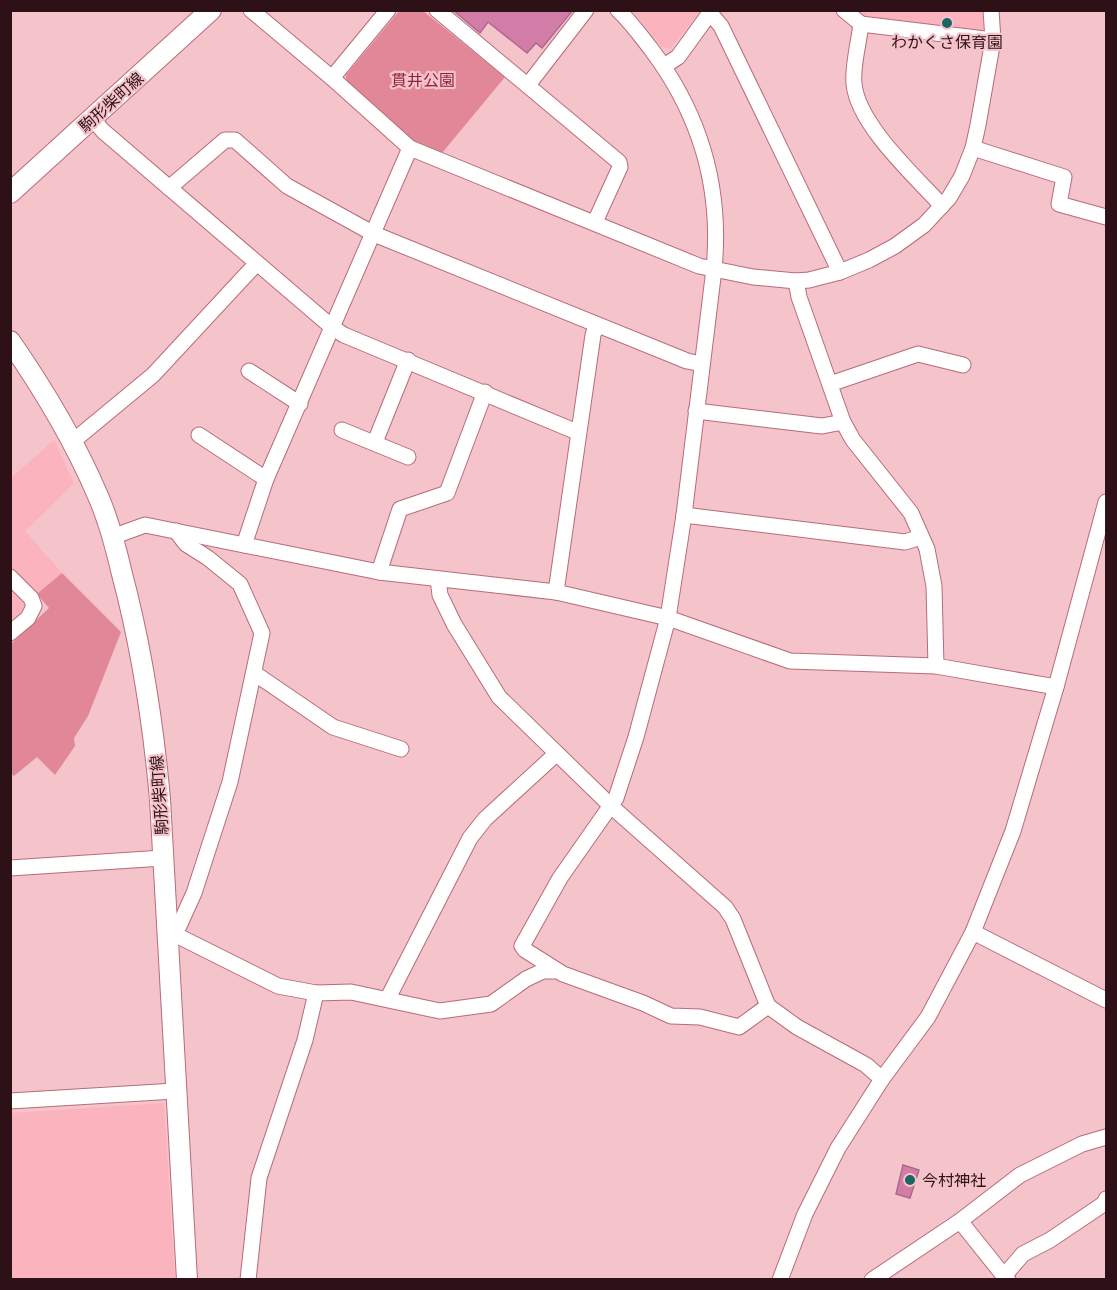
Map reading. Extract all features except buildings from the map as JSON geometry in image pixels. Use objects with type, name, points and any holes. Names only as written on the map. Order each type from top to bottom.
[{"type":"main road","name":"駒形柴町線","points":[[10,193],[211,10]]},
{"type":"main road","name":"駒形柴町線","points":[[12,346],[59,417],[99,498],[131,606],[149,693],[155,740],[168,931],[186,1280]]},
{"type":"street","points":[[251,10],[410,148],[699,266],[753,277],[796,281],[840,272],[869,260],[909,237],[942,206],[962,176],[973,148],[986,89],[993,40],[991,10]]},
{"type":"street","points":[[332,78],[388,10]]},
{"type":"street","points":[[437,10],[619,162],[620,166],[595,222]]},
{"type":"street","points":[[528,85],[586,10]]},
{"type":"street","points":[[618,10],[630,21],[675,82],[695,125],[706,163],[715,213],[714,269],[684,515],[668,618],[636,737],[612,807],[560,878],[522,945],[525,950],[555,971],[643,1003],[671,1017],[700,1017],[739,1027],[768,1006]]},
{"type":"street","points":[[844,10],[861,24],[993,40]]},
{"type":"street","points":[[664,66],[678,57],[711,12],[721,26],[840,272]]},
{"type":"street","points":[[861,24],[853,83],[858,103],[880,138],[942,206]]},
{"type":"street","points":[[92,118],[103,131],[333,328],[344,335],[577,432]]},
{"type":"street","points":[[170,188],[225,140],[235,140],[287,186],[374,234],[596,326],[687,361],[702,364]]},
{"type":"street","points":[[244,545],[266,479],[410,148]]},
{"type":"street","points":[[973,148],[1064,177],[1059,204],[1107,217]]},
{"type":"street","points":[[72,442],[153,375],[256,264]]},
{"type":"street","points":[[796,281],[799,297],[843,423],[853,440],[911,513],[931,563],[934,586],[936,666]]},
{"type":"street","points":[[556,592],[577,432],[596,326]]},
{"type":"street","points":[[830,384],[918,354],[963,365]]},
{"type":"street","points":[[375,442],[408,360]]},
{"type":"street","points":[[249,372],[300,404]]},
{"type":"street","points":[[379,572],[400,509],[447,493],[485,392]]},
{"type":"street","points":[[696,411],[822,426],[843,423]]},
{"type":"street","points":[[342,430],[375,442],[408,458]]},
{"type":"street","points":[[199,435],[266,479]]},
{"type":"street","points":[[780,1280],[805,1214],[838,1148],[882,1079],[928,1017],[973,932],[1013,831],[1102,535],[1107,502]]},
{"type":"street","points":[[684,515],[905,542],[921,537]]},
{"type":"street","points":[[112,537],[145,525],[379,572],[556,592],[668,618],[790,661],[936,666],[1056,687]]},
{"type":"street","points":[[168,931],[179,926],[194,893],[230,782],[262,633],[240,584],[208,558],[186,544],[176,531]]},
{"type":"street","points":[[10,577],[31,598],[34,606],[28,618],[10,633]]},
{"type":"street","points":[[438,579],[440,595],[454,624],[499,697],[612,807],[725,907],[733,919],[768,1006],[797,1027],[866,1065],[882,1079]]},
{"type":"street","points":[[254,673],[333,727],[401,749]]},
{"type":"street","points":[[388,998],[470,838],[485,819],[556,754]]},
{"type":"street","points":[[10,868],[163,858]]},
{"type":"street","points":[[168,931],[278,986],[316,993],[351,992],[388,998],[440,1011],[491,1004],[526,979],[543,971],[555,971]]},
{"type":"street","points":[[973,932],[1107,1000]]},
{"type":"street","points":[[248,1280],[259,1178],[305,1040],[316,993]]},
{"type":"street","points":[[10,1101],[175,1091]]},
{"type":"street","points":[[872,1280],[960,1221],[1020,1175],[1082,1144],[1107,1137]]},
{"type":"street","points":[[960,1221],[1006,1278],[1023,1254],[1050,1240],[1106,1202]]},
{"type":"shaded area","points":[[633,11],[700,11],[670,49],[662,47]]},
{"type":"shaded area","name":"わかくさ保育園","points":[[857,11],[982,11],[984,29],[981,33],[865,17]]},
{"type":"shaded area","points":[[54,440],[74,483],[25,531],[62,573],[25,605],[25,612],[11,626],[11,478]]},
{"type":"shaded area","points":[[164,1103],[175,1279],[11,1279],[11,1113]]},
{"type":"green space","name":"貫井公園","points":[[400,10],[423,11],[505,77],[442,153],[412,141],[346,83],[346,75]]},
{"type":"green space","points":[[62,573],[121,632],[88,716],[74,738],[75,746],[55,775],[37,757],[14,776],[11,773],[11,644],[49,608],[37,594]]},
{"type":"place","name":"わかくさ保育園","points":[[947,23]]},
{"type":"place","name":"今村神社","points":[[910,1180]]}]
